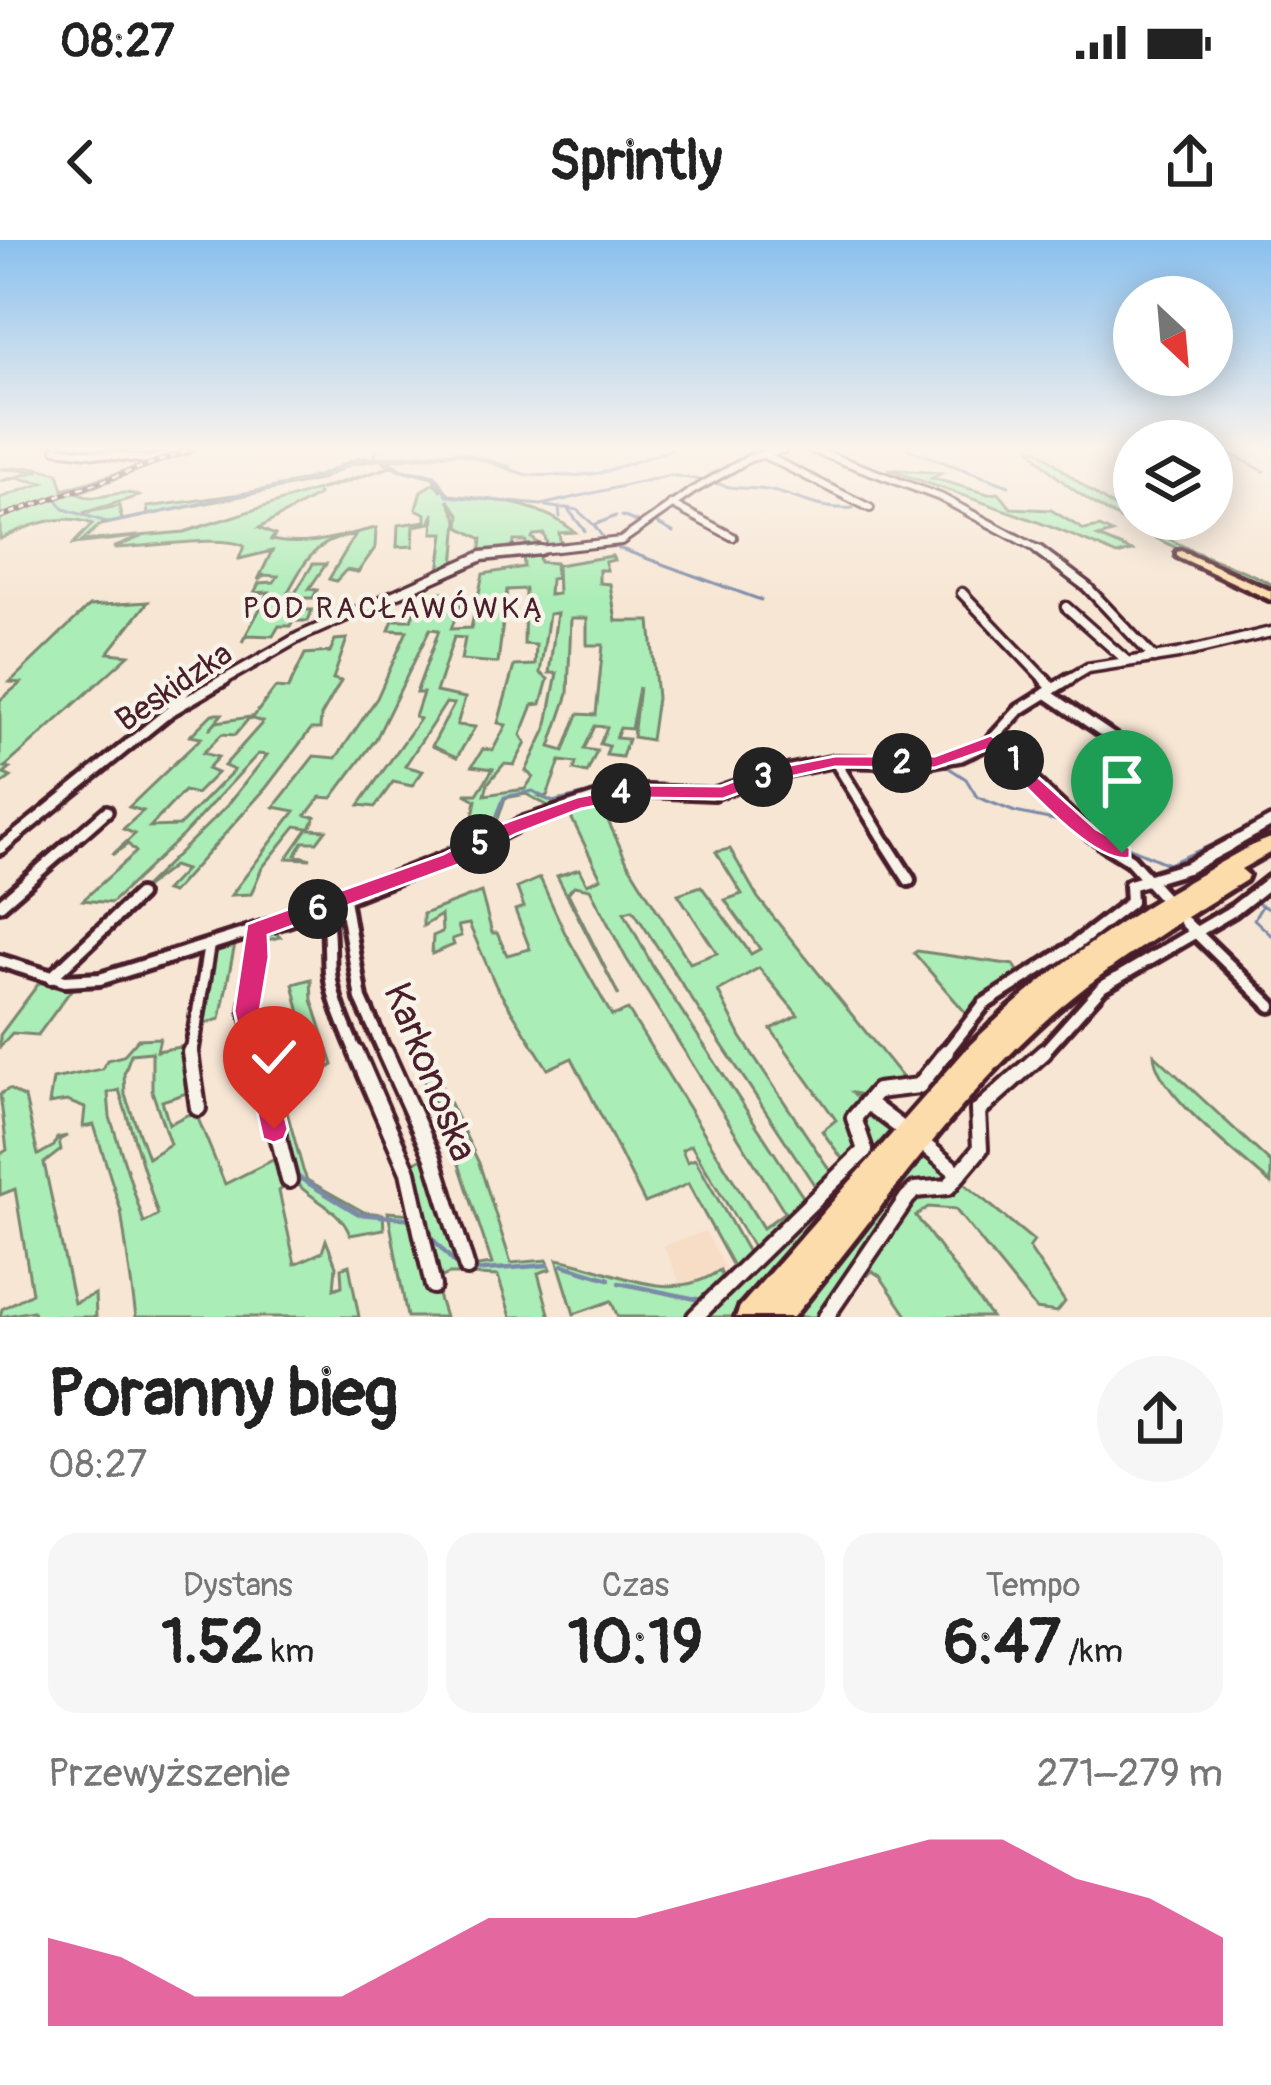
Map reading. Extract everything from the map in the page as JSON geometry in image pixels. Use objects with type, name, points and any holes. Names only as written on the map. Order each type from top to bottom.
[{"type":"highway","points":[[1183,553],[1271,594]]},
{"type":"highway","points":[[775,1317],[990,1039],[1083,961],[1271,844]]},
{"type":"highway","points":[[750,1317],[913,1137],[1064,992],[1271,855]]},
{"type":"street","points":[[671,504],[680,499]]},
{"type":"street","points":[[853,499],[870,508]]},
{"type":"street","points":[[944,499],[1038,550],[1087,587],[1154,658]]},
{"type":"street","points":[[671,504],[733,537]]},
{"type":"street","name":"Beskidzka","points":[[0,848],[172,710],[287,644],[414,590],[470,560],[507,550],[625,539],[671,504]]},
{"type":"street","points":[[962,593],[1050,691],[1115,740]]},
{"type":"street","points":[[1066,607],[1127,661]]},
{"type":"street","points":[[0,976],[6,964],[51,978],[100,979],[324,907],[450,860],[524,822],[601,797],[648,791],[723,793],[767,776],[835,761],[935,762],[964,755],[991,741],[1013,714],[1088,668],[1271,632]]},
{"type":"street","points":[[172,710],[201,673]]},
{"type":"street","points":[[991,741],[1089,834],[1122,853],[1165,899]]},
{"type":"street","points":[[835,761],[909,880]]},
{"type":"street","points":[[0,904],[107,811]]},
{"type":"street","points":[[695,1317],[865,1150],[854,1118],[867,1102],[885,1088],[919,1086],[984,1004],[1070,949],[1131,902],[1130,885],[1186,868],[1271,823]]},
{"type":"street","points":[[826,1317],[907,1198],[920,1189],[943,1190],[980,1149],[978,1111],[1042,1054],[1102,987],[1190,927],[1271,881]]},
{"type":"street","points":[[51,978],[139,895]]},
{"type":"street","name":"Karkonoska","points":[[344,899],[361,999],[434,1157],[467,1268]]},
{"type":"street","name":"Karkonoska","points":[[324,907],[331,932],[330,973],[338,1011],[408,1172],[433,1286]]},
{"type":"street","points":[[1190,927],[1271,1006]]},
{"type":"street","points":[[256,930],[257,957],[247,1011],[289,1180]]},
{"type":"street","points":[[198,1108],[189,1043],[209,945]]},
{"type":"street","points":[[867,1102],[959,1174]]},
{"type":"shaded area","points":[[705,1231],[725,1267],[702,1283],[682,1286],[663,1246]]},
{"type":"green space","points":[[0,499],[128,499],[83,513],[119,506],[122,520],[148,515],[147,507],[225,499],[100,525],[82,541],[184,532],[288,499],[311,499],[259,528],[275,535],[271,540],[298,543],[376,528],[375,548],[358,572],[346,570],[336,581],[329,579],[355,535],[322,546],[301,570],[288,592],[295,593],[313,564],[326,564],[309,589],[317,590],[313,598],[305,598],[299,610],[312,610],[308,621],[295,621],[298,611],[290,626],[279,626],[273,636],[247,635],[242,642],[269,592],[254,593],[259,583],[274,582],[278,576],[264,575],[258,580],[272,551],[239,559],[244,546],[219,541],[113,548],[143,536],[73,544],[92,524],[70,519],[34,525],[0,539]]},
{"type":"green space","points":[[419,499],[500,501],[547,514],[575,532],[559,533],[561,546],[548,547],[544,534],[534,535],[540,545],[526,548],[526,541],[514,541],[513,548],[480,556],[482,539],[459,527],[460,515],[448,500],[458,520],[454,566],[439,572],[444,533],[433,533],[434,513],[431,523],[414,526],[413,546],[397,547],[398,525],[426,521],[426,514],[416,509]]},
{"type":"green space","points":[[973,499],[1004,499],[1011,508],[1051,510],[1084,530],[1100,527],[1112,533],[1098,537],[1132,551],[1117,555]]},
{"type":"green space","points":[[1088,499],[1103,499],[1113,505],[1113,515]]},
{"type":"green space","points":[[1162,540],[1173,540],[1260,578],[1271,584],[1271,591]]},
{"type":"green space","points":[[523,550],[537,550],[540,562],[555,563],[556,578],[550,579],[549,595],[558,594],[557,565],[612,556],[614,560],[605,562],[607,570],[599,570],[599,583],[610,584],[616,621],[650,621],[657,698],[651,740],[633,737],[639,687],[631,729],[620,728],[616,738],[628,739],[622,757],[606,755],[609,746],[600,744],[607,727],[595,726],[584,749],[597,751],[587,773],[574,770],[576,763],[560,761],[547,796],[541,797],[561,805],[552,808],[526,794],[505,798],[497,822],[503,827],[447,850],[459,836],[470,833],[476,800],[465,794],[477,794],[493,769],[472,766],[483,749],[493,750],[506,725],[498,723],[514,666],[535,665],[536,645],[524,644],[525,589],[507,590],[498,663],[461,660],[465,638],[454,637],[436,692],[465,698],[457,725],[475,727],[457,757],[432,746],[454,704],[446,703],[405,766],[423,771],[412,786],[393,782],[375,807],[359,805],[420,719],[415,717],[423,693],[416,693],[439,630],[430,629],[376,739],[332,798],[320,797],[306,815],[315,817],[310,829],[326,830],[317,842],[303,842],[296,855],[311,859],[287,858],[308,828],[296,826],[262,868],[251,894],[231,895],[295,811],[274,807],[314,756],[336,758],[377,698],[407,631],[389,630],[393,620],[411,620],[417,603],[428,604],[436,592],[447,592],[445,604],[461,604],[451,629],[471,628],[483,574],[524,567]],"holes":[[[557,613],[549,673],[557,673],[546,729],[526,771],[533,777],[525,789],[485,795],[488,783],[504,764],[514,765],[526,743],[521,735],[533,705],[541,704],[548,679],[540,673],[549,614]],[[571,618],[587,618],[587,645],[603,645],[596,715],[578,714],[564,751],[550,747],[568,694]]]},
{"type":"green space","points":[[148,602],[108,653],[129,655],[5,767],[10,769],[4,774],[11,777],[0,785],[0,700],[21,683],[10,682],[89,606]]},
{"type":"green space","points":[[347,639],[333,679],[341,681],[321,716],[320,729],[311,729],[266,788],[172,893],[165,891],[185,870],[173,866],[138,893],[226,807],[267,755],[258,754],[111,903],[83,900],[136,852],[128,844],[112,855],[135,834],[123,829],[143,811],[129,807],[201,738],[190,736],[212,714],[222,714],[209,730],[217,722],[250,717],[235,735],[222,734],[203,753],[218,757],[207,769],[217,773],[196,794],[184,791],[150,827],[179,826],[234,770],[224,766],[263,722],[252,719],[275,688],[288,689],[305,654],[330,652],[335,640]]},
{"type":"green space","points":[[598,799],[627,862],[690,963],[717,953],[678,894],[701,886],[751,954],[760,949],[725,900],[742,894],[716,852],[730,849],[758,898],[910,1087],[868,1096],[853,1093],[861,1101],[859,1150],[846,1164],[822,1131],[836,1120],[771,1029],[798,1015],[759,968],[718,991],[741,1037],[833,1175],[817,1189],[633,910],[624,912],[653,967],[805,1200],[756,1252],[691,1145],[682,1150],[687,1162],[695,1159],[749,1254],[735,1270],[688,1184],[645,1203],[572,1058],[548,1069],[496,986],[469,924],[458,926],[461,936],[452,939],[454,945],[432,954],[433,936],[442,932],[441,915],[423,926],[423,914],[481,892],[492,933],[497,933],[507,955],[530,949],[515,910],[524,907],[517,888],[540,878],[612,1016],[628,1010],[763,1228],[785,1212],[626,958],[590,889],[574,886],[568,893],[619,996],[557,876],[579,869],[587,884],[601,878],[567,809]]},
{"type":"green space","points":[[270,928],[280,937],[267,940],[257,1004],[303,1170],[307,1180],[364,1212],[383,1214],[384,1229],[350,1235],[338,1216],[291,1176],[249,1000],[259,931]]},
{"type":"green space","points":[[236,939],[220,1019],[206,1023],[201,1033],[194,1025],[211,947]]},
{"type":"green space","points":[[914,953],[1014,965],[1022,977],[965,1012]]},
{"type":"green space","points":[[42,979],[74,986],[38,1035],[12,1033],[0,1047],[0,1035]]},
{"type":"green space","points":[[311,979],[312,1000],[333,1065],[298,1086],[293,1074],[312,1064],[293,984]]},
{"type":"green space","points":[[160,1038],[157,1051],[185,1046],[190,1092],[162,1101],[169,1124],[195,1111],[225,1184],[277,1158],[287,1184],[279,1191],[295,1264],[322,1252],[326,1240],[336,1266],[334,1289],[342,1286],[341,1268],[349,1265],[359,1317],[136,1317],[121,1211],[94,1125],[83,1127],[85,1108],[67,1101],[49,1104],[53,1079],[102,1069],[107,1060],[123,1056],[138,1039]],"holes":[[[152,1052],[152,1091],[170,1144],[148,1158],[125,1095],[124,1074],[131,1054]],[[119,1090],[158,1215],[144,1223],[110,1117],[108,1093]]]},
{"type":"green space","points":[[1154,1054],[1271,1163],[1271,1184],[1184,1105],[1158,1070]]},
{"type":"green space","points":[[430,1063],[479,1163],[511,1263],[547,1260],[551,1269],[538,1273],[550,1317],[511,1317],[498,1276],[473,1275],[471,1267],[492,1264],[451,1140],[418,1068]]},
{"type":"green space","points":[[9,1089],[25,1098],[38,1155],[54,1146],[57,1138],[67,1136],[59,1140],[61,1150],[44,1163],[74,1303],[95,1294],[96,1317],[35,1317],[33,1311],[0,1317],[2,1309],[32,1293],[15,1189],[0,1195],[0,1154],[7,1150],[0,1094]]},
{"type":"green space","points":[[869,1108],[895,1134],[741,1317],[703,1317],[867,1153],[859,1120]]},
{"type":"green space","points":[[429,1155],[466,1274],[435,1280],[409,1165]]},
{"type":"green space","points":[[919,1155],[949,1172],[951,1179],[945,1185],[919,1184],[822,1317],[785,1317]]},
{"type":"green space","points":[[961,1181],[1034,1241],[1029,1248],[1065,1302],[1057,1312],[1036,1309],[955,1209],[928,1207],[916,1216],[991,1317],[908,1317],[880,1276],[872,1271],[868,1275],[866,1269],[913,1196]]},
{"type":"green space","points":[[388,1212],[412,1214],[445,1317],[407,1317]]},
{"type":"green space","points":[[557,1259],[660,1285],[700,1281],[720,1270],[723,1278],[688,1317],[618,1317],[611,1301],[574,1314]]},
{"type":"waterway","points":[[57,499],[64,509],[110,523],[221,499]]},
{"type":"waterway","points":[[482,499],[541,505],[566,499]]},
{"type":"waterway","points":[[799,499],[853,508]]},
{"type":"waterway","points":[[546,506],[559,508]]},
{"type":"waterway","points":[[559,508],[567,508]]},
{"type":"waterway","points":[[559,508],[560,517]]},
{"type":"waterway","points":[[567,508],[577,510],[594,525]]},
{"type":"waterway","points":[[567,508],[585,531]]},
{"type":"waterway","points":[[594,525],[616,516]]},
{"type":"waterway","points":[[622,516],[639,523]]},
{"type":"waterway","points":[[654,522],[673,532]]},
{"type":"waterway","points":[[594,525],[606,542]]},
{"type":"waterway","points":[[610,545],[761,600]]},
{"type":"waterway","points":[[1251,634],[1271,627]]},
{"type":"waterway","points":[[879,758],[914,758]]},
{"type":"waterway","points":[[943,764],[966,779],[977,797],[1015,812],[1073,824]]},
{"type":"waterway","points":[[621,784],[672,787]]},
{"type":"waterway","points":[[590,793],[614,786]]},
{"type":"waterway","points":[[447,847],[493,825],[504,797],[533,791],[552,802],[583,795]]},
{"type":"waterway","points":[[1168,864],[1258,824]]},
{"type":"waterway","points":[[1095,833],[1175,867]]},
{"type":"waterway","points":[[345,891],[367,883]]},
{"type":"waterway","points":[[281,912],[336,894]]},
{"type":"waterway","points":[[1255,902],[1271,910]]},
{"type":"waterway","points":[[1262,906],[1254,919],[1271,935]]},
{"type":"waterway","points":[[247,924],[271,916]]},
{"type":"waterway","points":[[217,934],[237,927]]},
{"type":"waterway","points":[[261,932],[262,958]]},
{"type":"waterway","points":[[166,951],[206,938]]},
{"type":"waterway","points":[[0,953],[10,956]]},
{"type":"waterway","points":[[130,963],[160,953]]},
{"type":"waterway","points":[[18,959],[51,970]]},
{"type":"waterway","points":[[108,970],[118,967]]},
{"type":"waterway","points":[[253,1009],[264,1052]]},
{"type":"waterway","points":[[269,1073],[298,1177],[359,1214],[414,1219]]},
{"type":"waterway","points":[[429,1235],[462,1271]]},
{"type":"waterway","points":[[472,1271],[548,1265]]},
{"type":"waterway","points":[[563,1265],[609,1279]]},
{"type":"waterway","points":[[619,1283],[701,1300]]},
{"type":"railway","points":[[0,517],[50,499]]},
{"type":"district","name":"POD RACŁAWÓWKĄ","points":[[393,608]]},
{"type":"route","points":[[274,1129],[247,1011],[257,957],[256,930],[450,860],[508,829],[577,804],[638,791],[723,793],[767,776],[835,761],[935,762],[964,755],[991,741],[1089,834],[1122,853]]}]
